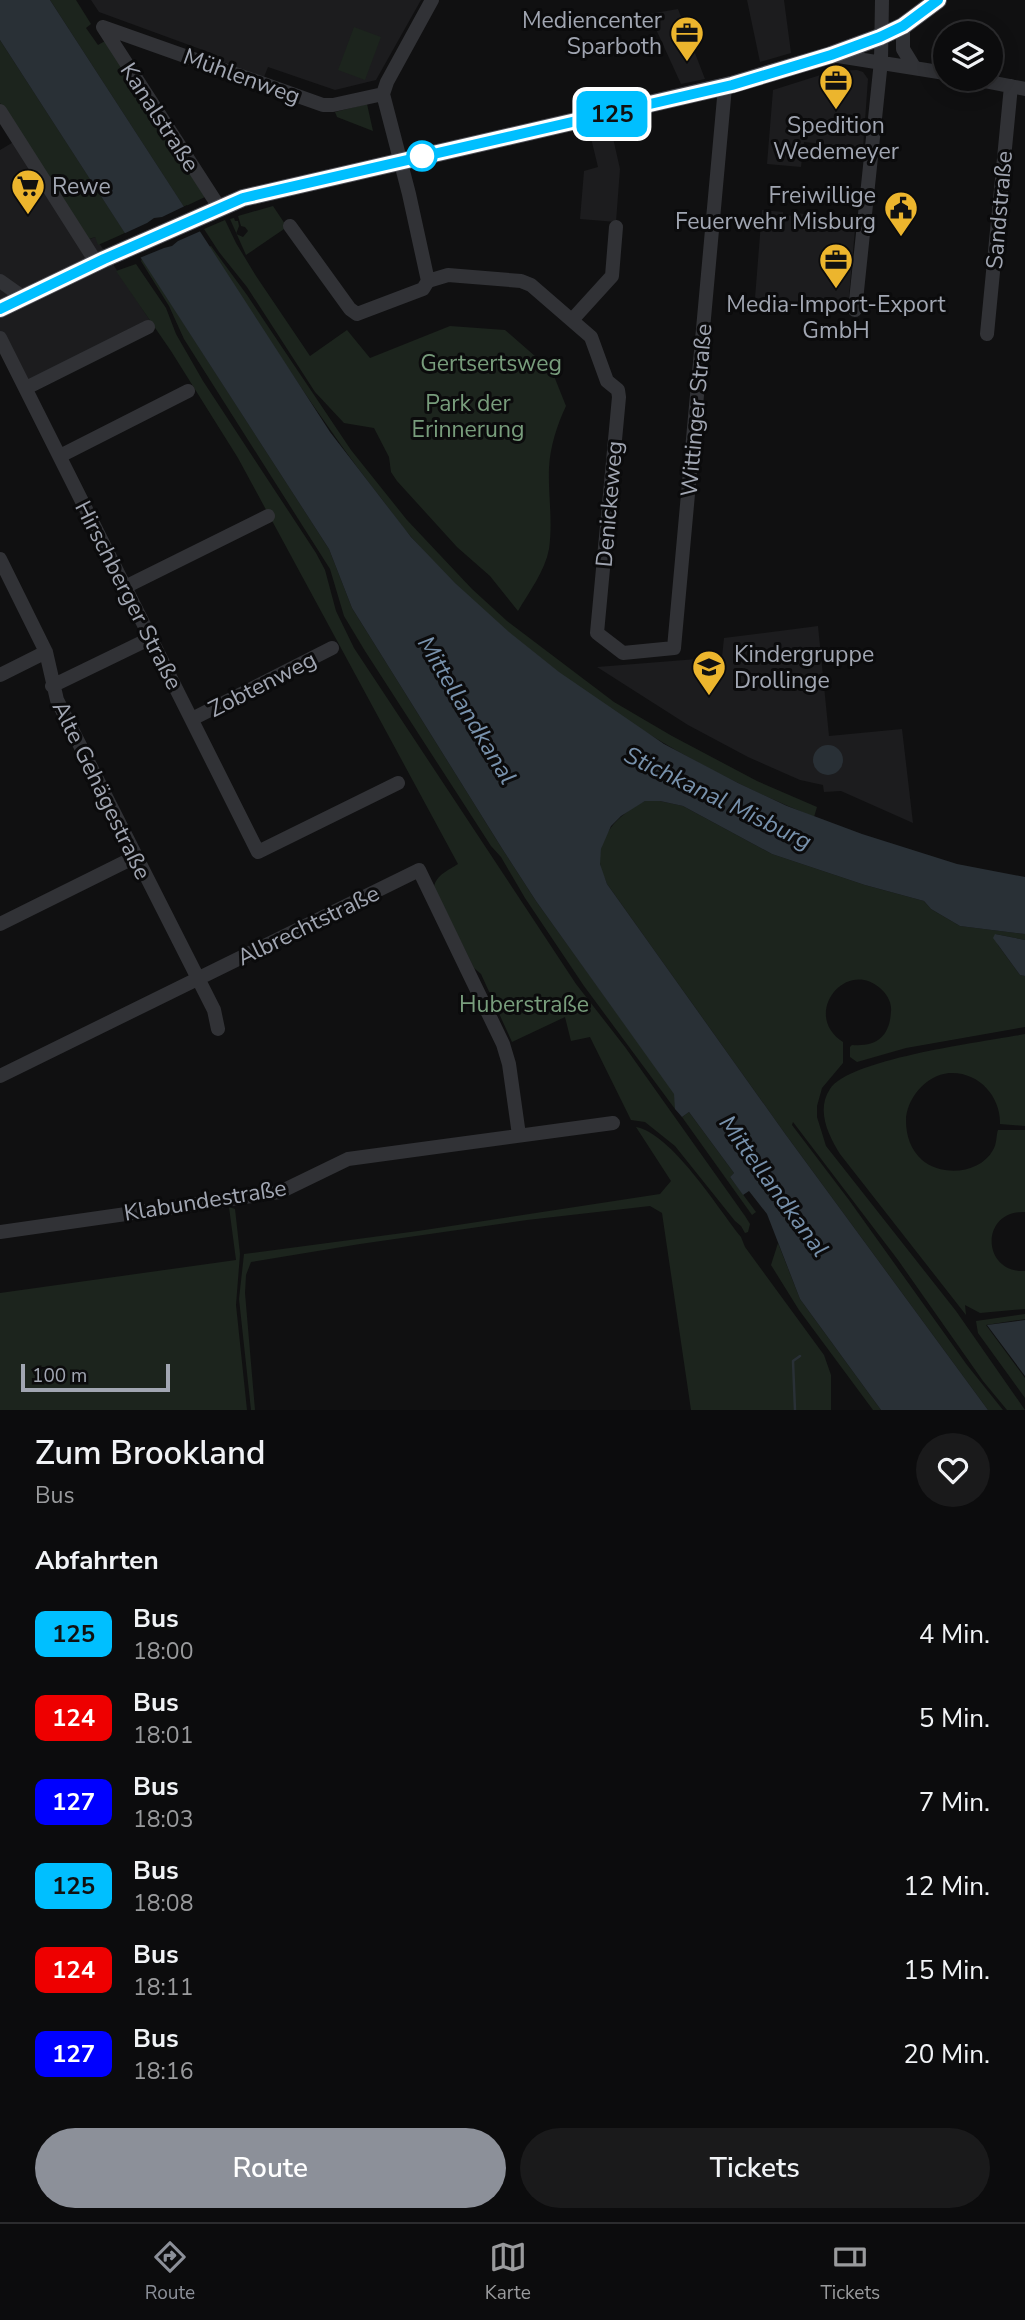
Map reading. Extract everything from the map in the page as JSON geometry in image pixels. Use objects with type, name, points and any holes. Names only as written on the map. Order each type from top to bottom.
[{"type":"main road","points":[[0,309],[96,262],[212,210],[254,195],[725,87],[831,55],[880,20],[903,26],[938,0]]},
{"type":"street","points":[[428,281],[383,94],[390,75],[432,0]]},
{"type":"street","points":[[855,310],[881,61],[880,20]]},
{"type":"street","points":[[903,26],[903,49],[914,66]]},
{"type":"street","name":"Mühlenweg","points":[[103,27],[323,106],[383,94]]},
{"type":"street","name":"Kanalstraße","points":[[103,27],[212,210]]},
{"type":"street","points":[[831,55],[933,70]]},
{"type":"street","name":"Wittinger Straße","points":[[597,633],[623,653],[674,648],[725,87]]},
{"type":"street","name":"Sandstraße","points":[[987,334],[1018,88]]},
{"type":"street","points":[[0,111],[96,262]]},
{"type":"street","points":[[290,226],[350,309],[357,314],[423,289],[428,281],[448,275],[521,281],[531,285],[572,320],[612,276],[616,227]]},
{"type":"street","points":[[0,281],[24,298]]},
{"type":"street","name":"Denickeweg","points":[[572,320],[591,337],[607,381],[618,390],[619,397],[597,633]]},
{"type":"street","points":[[26,388],[148,327]]},
{"type":"street","name":"Hirschberger Straße","points":[[0,338],[258,852],[398,783]]},
{"type":"street","points":[[60,456],[188,391]]},
{"type":"street","points":[[125,587],[268,516]]},
{"type":"street","name":"Alte Gehägestraße","points":[[0,559],[46,652],[52,685],[61,709],[197,979]]},
{"type":"street","points":[[52,685],[151,638]]},
{"type":"street","name":"Zobtenweg","points":[[192,719],[332,648]]},
{"type":"street","points":[[0,675],[46,652]]},
{"type":"street","points":[[0,924],[135,857]]},
{"type":"street","name":"Albrechtstraße","points":[[0,1076],[419,870],[503,1044],[509,1064],[519,1135]]},
{"type":"street","points":[[197,979],[214,1010],[218,1030]]},
{"type":"street","name":"Klabundestraße","points":[[0,1232],[280,1192],[348,1159],[613,1123]]},
{"type":"shaded area","points":[[91,0],[421,0],[376,80],[335,90],[268,67],[264,77],[210,57],[211,53],[99,12]]},
{"type":"shaded area","points":[[747,0],[784,0],[791,53],[760,62]]},
{"type":"shaded area","points":[[678,9],[705,79],[681,84],[649,14]]},
{"type":"shaded area","points":[[833,71],[863,72],[868,79],[863,148],[804,142],[801,167],[767,164],[773,90]]},
{"type":"shaded area","points":[[611,129],[620,169],[616,222],[580,219],[584,171],[598,167],[590,134]]},
{"type":"shaded area","points":[[22,137],[90,239],[95,237],[151,322],[27,384],[0,331],[0,150]]},
{"type":"shaded area","points":[[762,210],[794,216],[794,213],[856,218],[848,307],[755,298]]},
{"type":"shaded area","points":[[818,626],[829,736],[902,729],[913,823],[841,791],[824,792],[823,785],[800,780],[748,757],[688,725],[597,667],[722,657],[724,638]]},
{"type":"green space","points":[[50,0],[76,0],[91,24],[86,28],[98,45],[105,41],[205,197],[184,207]]},
{"type":"green space","points":[[354,27],[381,37],[365,80],[338,70]]},
{"type":"green space","points":[[0,40],[125,233],[98,245],[95,237],[89,239],[0,103]]},
{"type":"green space","points":[[367,104],[373,131],[337,117],[335,112]]},
{"type":"green space","points":[[273,206],[287,227],[246,255],[237,234],[243,237],[248,231],[241,226],[238,216]]},
{"type":"green space","points":[[230,219],[238,221],[236,233]]},
{"type":"green space","name":"Park der Erinnerung","points":[[225,220],[256,276],[310,356],[347,330],[370,358],[450,326],[505,330],[552,371],[566,406],[554,436],[550,460],[549,549],[540,573],[518,611],[490,576],[457,547],[397,481],[391,472],[389,457],[374,428],[344,423],[315,392],[247,287],[204,229]]},
{"type":"green space","points":[[211,246],[351,450],[407,520],[472,589],[507,621],[614,702],[757,781],[817,807],[814,817],[758,793],[649,734],[547,664],[454,583],[407,532],[351,459],[269,339],[209,247]]},
{"type":"green space","points":[[142,259],[329,549],[352,608],[503,850],[536,901],[675,1094],[675,1109],[584,986],[365,651],[344,616],[330,569],[184,339]]},
{"type":"green space","name":"Huberstraße","points":[[136,264],[166,308],[176,334],[203,381],[316,553],[325,570],[336,611],[354,648],[576,984],[625,1047],[745,1216],[750,1224],[748,1232],[745,1233],[675,1146],[645,1122],[631,1120],[590,1037],[571,1041],[565,1017],[512,1042],[481,974],[474,968],[434,887],[440,876],[458,864],[238,458],[171,351],[116,271]]},
{"type":"green space","points":[[645,801],[683,806],[772,854],[865,885],[924,901],[931,909],[960,926],[1025,934],[1025,940],[995,934],[998,945],[1020,975],[1025,976],[1025,1027],[906,1048],[857,1062],[850,1057],[850,1047],[875,1042],[885,1033],[890,1020],[891,1004],[880,988],[867,981],[854,980],[842,985],[827,1005],[826,1018],[831,1031],[843,1042],[843,1063],[822,1088],[817,1117],[826,1146],[956,1311],[1025,1410],[1007,1410],[983,1381],[898,1260],[793,1122],[792,1125],[967,1365],[1003,1410],[988,1410],[786,1135],[607,884],[600,866],[600,852],[607,833],[620,818]]},
{"type":"green space","points":[[1025,1034],[1025,1126],[1000,1124],[997,1104],[992,1095],[979,1081],[960,1074],[941,1075],[925,1083],[909,1104],[907,1113],[907,1132],[915,1152],[930,1165],[950,1171],[970,1168],[987,1158],[994,1148],[998,1130],[1025,1130],[1025,1212],[1010,1214],[1000,1221],[994,1230],[992,1242],[994,1253],[1000,1262],[1011,1269],[1025,1271],[1025,1309],[980,1313],[965,1305],[966,1315],[840,1154],[825,1122],[824,1105],[830,1089],[843,1078],[864,1068],[920,1053]]},
{"type":"green space","points":[[689,1112],[734,1173],[730,1177],[756,1212],[752,1215],[682,1117]]},
{"type":"green space","points":[[636,1127],[664,1143],[693,1173],[824,1355],[831,1375],[831,1410],[691,1410],[662,1213],[650,1206],[527,1220],[251,1262],[246,1275],[245,1293],[255,1410],[251,1410],[239,1299],[244,1254],[660,1194],[671,1181]]},
{"type":"green space","points":[[229,1207],[235,1209],[240,1254],[236,1305],[247,1410],[0,1410],[0,1293],[236,1260]]},
{"type":"green space","points":[[778,1243],[800,1299],[881,1410],[873,1410],[799,1310],[771,1265]]},
{"type":"green space","points":[[1025,1314],[1025,1319],[986,1325],[1025,1378],[1025,1398],[978,1333],[976,1321]]},
{"type":"water","points":[[0,0],[50,0],[330,432],[411,537],[455,583],[509,632],[559,672],[664,744],[738,783],[787,806],[862,834],[957,864],[1025,877],[1025,934],[960,926],[931,909],[924,901],[865,885],[772,854],[683,806],[660,801],[645,801],[621,816],[611,826],[601,849],[600,864],[607,884],[786,1135],[988,1410],[881,1410],[800,1299],[767,1214],[749,1191],[743,1195],[730,1177],[734,1173],[689,1112],[682,1117],[675,1109],[674,1094],[536,901],[352,608],[329,549],[0,40]]},
{"type":"water","points":[[828,745],[839,749],[843,760],[839,771],[828,775],[817,771],[813,760],[817,749]]},
{"type":"water","points":[[995,934],[1025,940],[1025,976],[1020,975],[993,938]]},
{"type":"water","points":[[1025,1320],[1025,1376],[987,1325]]},
{"type":"pier","points":[[187,205],[203,230],[172,246],[137,259],[121,235]]},
{"type":"waterway","points":[[795,1410],[793,1361],[800,1356]]},
{"type":"bus line","name":"125","points":[[0,309],[104,259],[243,198],[732,85],[861,45],[903,26],[938,0]]},
{"type":"place","name":"Mediencenter Sparboth","points":[[687,63]]},
{"type":"place","name":"Spedition Wedemeyer","points":[[836,111]]},
{"type":"place","name":"Rewe","points":[[28,216]]},
{"type":"place","name":"Freiwillige Feuerwehr Misburg","points":[[901,238]]},
{"type":"place","name":"Media-Import-Export GmbH","points":[[836,290]]},
{"type":"place","name":"Kindergruppe Drollinge","points":[[709,697]]},
{"type":"park label","name":"Gertsertsweg","points":[[491,363]]},
{"type":"water label","name":"Mittellandkanal","points":[[467,710]]},
{"type":"water label","name":"Stichkanal Misburg","points":[[718,798]]},
{"type":"water label","name":"Mittellandkanal","points":[[774,1186]]}]
